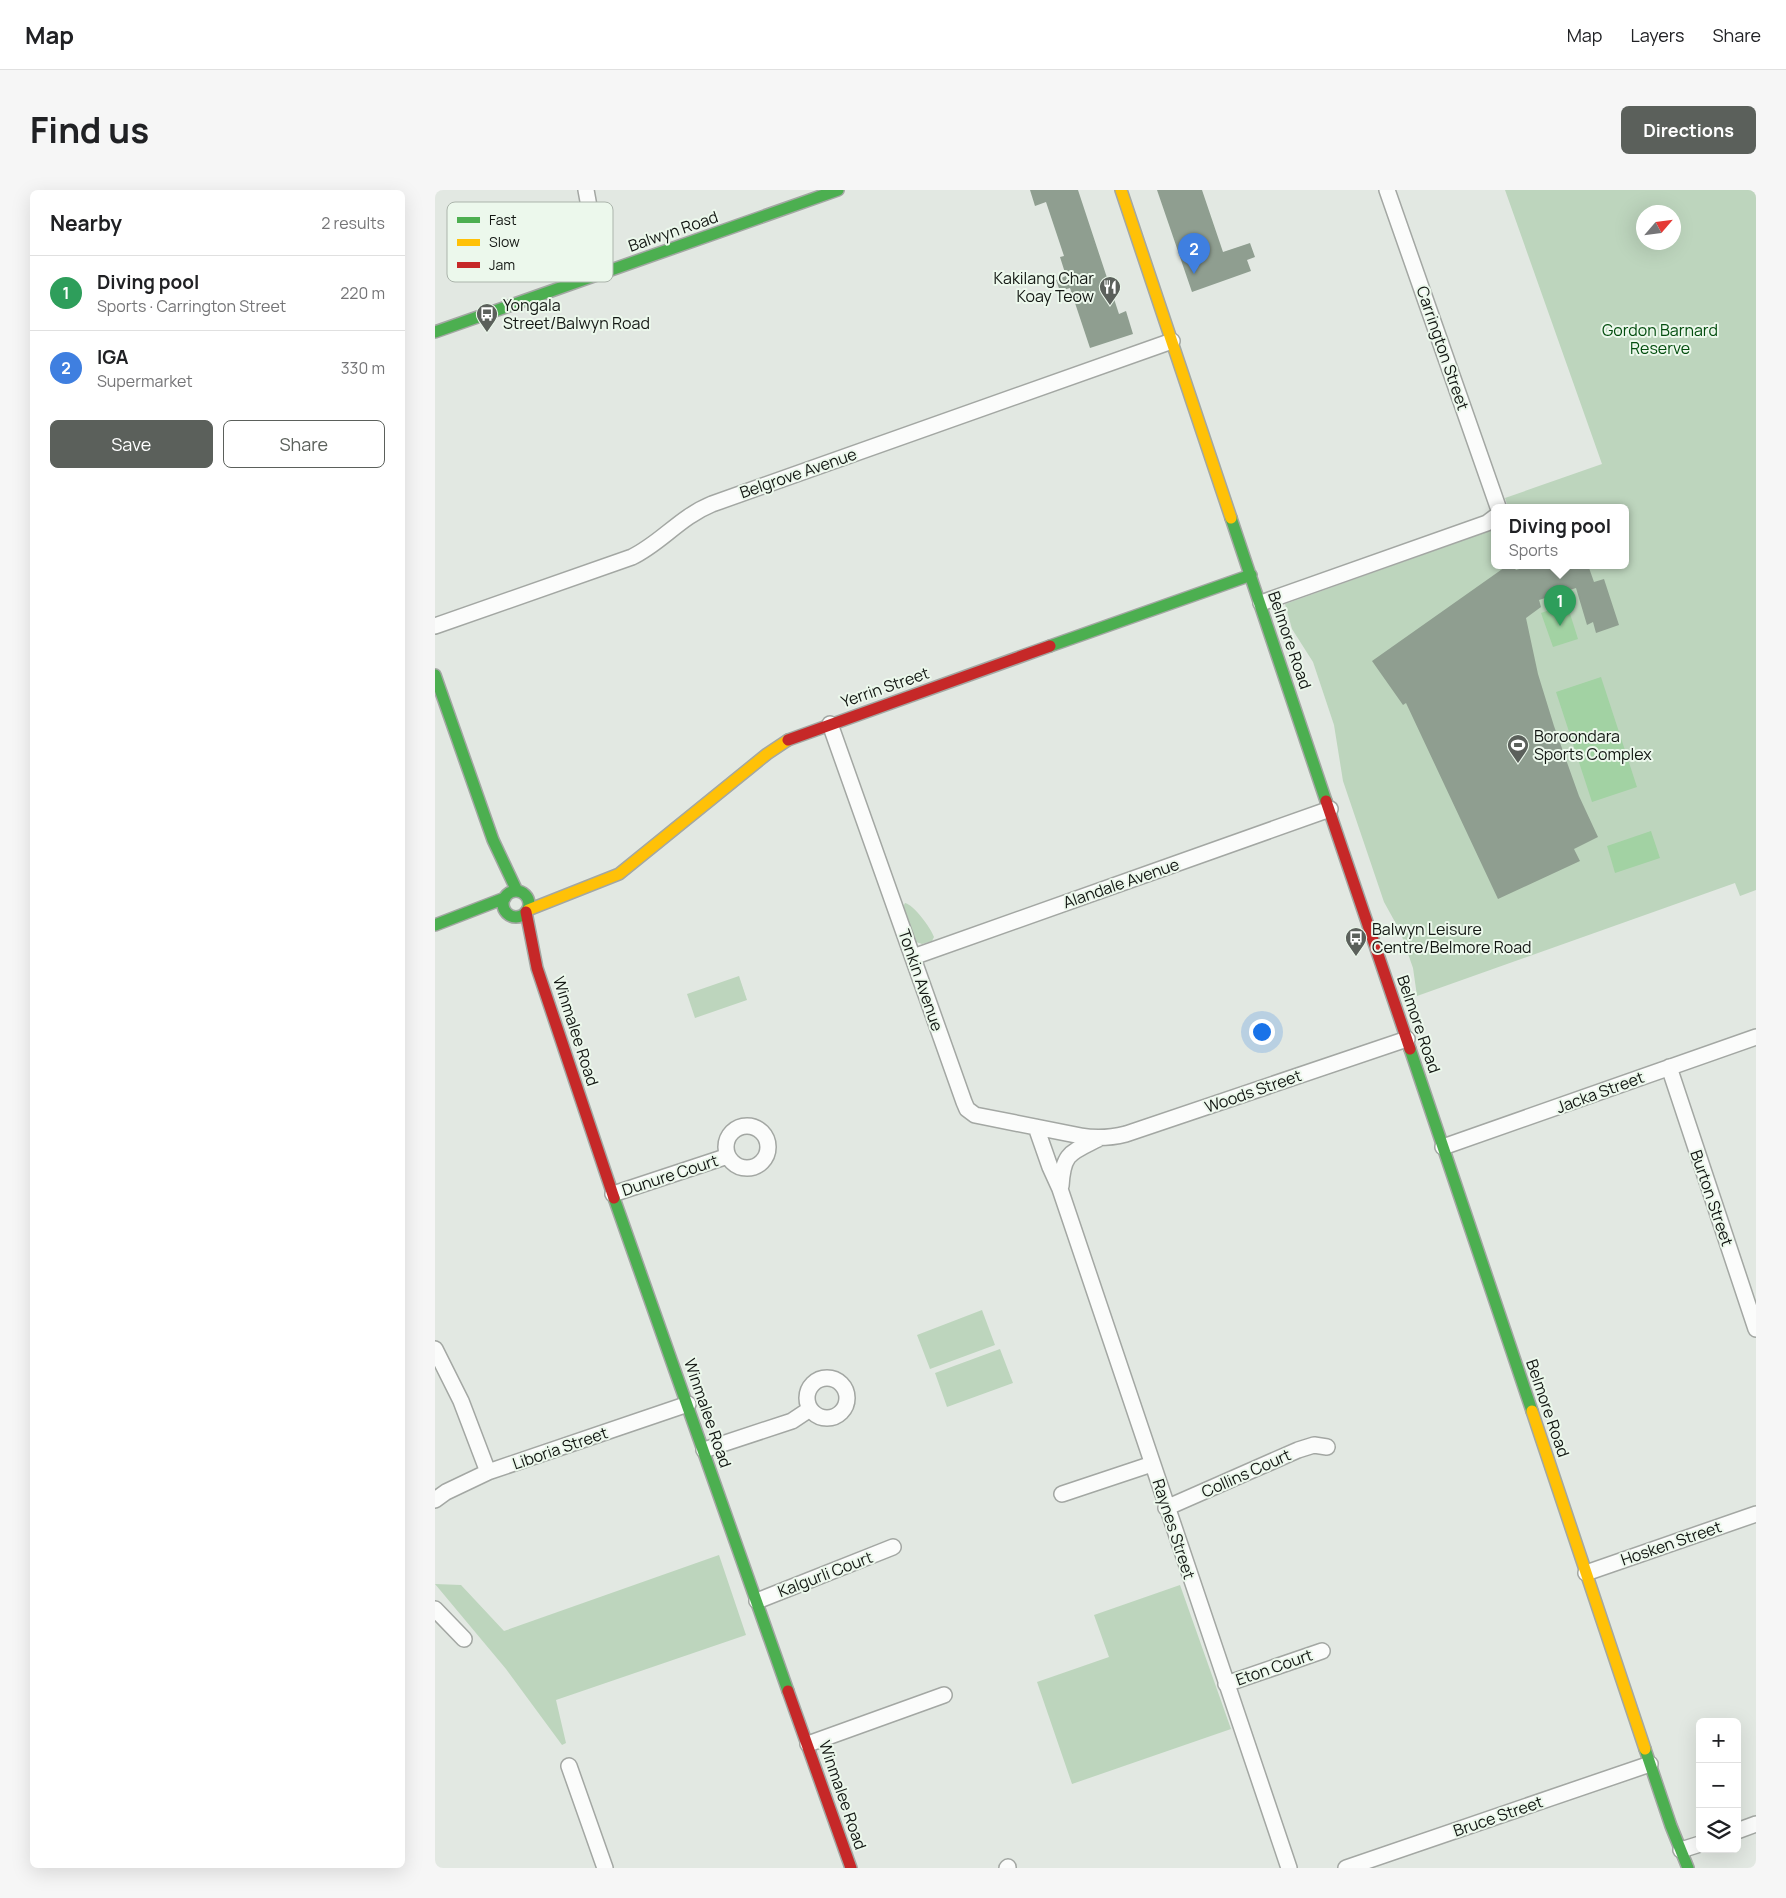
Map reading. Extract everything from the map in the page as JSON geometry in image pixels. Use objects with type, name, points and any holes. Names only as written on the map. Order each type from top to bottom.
[{"type":"street","name":"Balwyn Road","points":[[613,268],[802,196],[837,190]]},
{"type":"street","name":"Belmore Road","points":[[1121,190],[1650,1764],[1688,1868]]},
{"type":"street","name":"Carrington Street","points":[[1387,190],[1497,504]]},
{"type":"street","name":"Balwyn Road","points":[[435,332],[576,282]]},
{"type":"street","name":"Belgrove Avenue","points":[[435,626],[632,557],[695,511],[712,504],[1172,341]]},
{"type":"street","points":[[1261,603],[1491,520]]},
{"type":"street","name":"Yerrin Street","points":[[527,911],[565,894],[619,874],[783,742],[1251,575]]},
{"type":"street","points":[[435,675],[493,840],[505,897],[503,905],[509,914]]},
{"type":"street","name":"Tonkin Avenue","points":[[830,724],[967,1109],[975,1114],[1097,1139]]},
{"type":"street","name":"Alandale Avenue","points":[[913,957],[1330,809]]},
{"type":"street","points":[[473,911],[509,914],[519,917],[527,911],[529,903],[522,894],[493,840]]},
{"type":"street","points":[[435,925],[473,911],[505,897],[513,891],[522,894]]},
{"type":"street","name":"Yerrin Street","points":[[522,894],[565,894]]},
{"type":"street","name":"Winmalee Road","points":[[527,911],[537,968],[613,1194],[851,1868]]},
{"type":"street","name":"Winmalee Road","points":[[509,914],[537,968]]},
{"type":"street","name":"Jacka Street","points":[[1443,1147],[1756,1037]]},
{"type":"street","name":"Woods Street","points":[[1097,1139],[1126,1134],[1407,1039]]},
{"type":"street","name":"Burton Street","points":[[1669,1067],[1756,1329]]},
{"type":"street","name":"Raynes Street","points":[[1036,1127],[1060,1189],[1166,1508],[1289,1868]]},
{"type":"street","name":"Raynes Street","points":[[1060,1189],[1062,1169],[1068,1156],[1097,1139]]},
{"type":"street","name":"Dunure Court","points":[[613,1194],[728,1156]]},
{"type":"street","points":[[435,1349],[461,1400],[488,1472]]},
{"type":"street","name":"Liboria Street","points":[[435,1500],[446,1492],[488,1472],[688,1404]]},
{"type":"street","points":[[704,1450],[792,1421],[810,1409]]},
{"type":"street","name":"Collins Court","points":[[1166,1508],[1298,1450],[1314,1445],[1327,1446]]},
{"type":"street","points":[[1062,1494],[1152,1464]]},
{"type":"street","name":"Hosken Street","points":[[1586,1573],[1756,1514]]},
{"type":"street","name":"Kalgurli Court","points":[[757,1601],[893,1548]]},
{"type":"street","points":[[435,1609],[464,1639]]},
{"type":"street","name":"Eton Court","points":[[1226,1684],[1321,1650]]},
{"type":"street","points":[[808,1744],[944,1695]]},
{"type":"street","name":"Bruce Street","points":[[1346,1868],[1650,1764]]},
{"type":"street","points":[[569,1766],[605,1868]]},
{"type":"street","points":[[1741,1830],[1756,1824]]},
{"type":"street","points":[[1681,1850],[1696,1845]]},
{"type":"green space","name":"Gordon Barnard Reserve","points":[[1505,190],[1756,190],[1756,890],[1740,896],[1735,883],[1417,996],[1413,968],[1400,931],[1384,902],[1343,781],[1334,725],[1313,662],[1292,629],[1285,604],[1491,530],[1491,569],[1629,569],[1629,504],[1507,504],[1505,498],[1602,464]]},
{"type":"green space","points":[[905,903],[912,907],[926,923],[934,937],[932,941],[922,944],[916,942],[903,907]]},
{"type":"green space","points":[[739,976],[747,1000],[695,1018],[687,994]]},
{"type":"green space","points":[[982,1310],[995,1345],[930,1369],[917,1335]]},
{"type":"green space","points":[[1000,1349],[1013,1383],[947,1407],[935,1373]]},
{"type":"green space","points":[[719,1555],[746,1635],[556,1700],[566,1743],[562,1745],[506,1669],[435,1584],[461,1585],[504,1631]]},
{"type":"green space","points":[[1180,1585],[1231,1729],[1072,1784],[1037,1682],[1109,1657],[1094,1615]]},
{"type":"shaded area","points":[[1567,604],[1578,639],[1553,647],[1541,613]]},
{"type":"shaded area","points":[[1601,677],[1637,787],[1592,802],[1556,692]]},
{"type":"shaded area","points":[[1651,831],[1660,858],[1615,873],[1607,846]]},
{"type":"building","points":[[1030,190],[1078,190],[1119,314],[1126,311],[1133,334],[1090,348],[1070,288],[1060,291],[1056,280],[1066,276],[1060,257],[1064,256],[1046,202],[1035,206]]},
{"type":"building","points":[[1157,190],[1202,190],[1223,252],[1250,243],[1255,257],[1247,260],[1251,271],[1192,292]]},
{"type":"building","points":[[1502,569],[1589,569],[1594,582],[1604,579],[1619,625],[1596,633],[1593,622],[1587,625],[1576,588],[1539,600],[1541,607],[1526,618],[1538,674],[1554,726],[1579,796],[1598,837],[1574,849],[1580,861],[1498,899],[1406,703],[1403,705],[1372,661]]},
{"type":"traffic: fast","points":[[613,269],[838,190]]},
{"type":"traffic: fast","points":[[435,332],[577,282]]},
{"type":"traffic: fast","points":[[1231,518],[1326,801]]},
{"type":"traffic: fast","points":[[1050,646],[1251,575]]},
{"type":"traffic: fast","points":[[435,675],[493,840],[517,891]]},
{"type":"traffic: fast","points":[[516,891],[525,895],[529,904],[525,913],[516,917],[507,913],[503,904],[507,895],[516,891]]},
{"type":"traffic: fast","points":[[435,925],[505,898]]},
{"type":"traffic: fast","points":[[1410,1049],[1532,1411]]},
{"type":"traffic: fast","points":[[614,1198],[788,1691]]},
{"type":"traffic: fast","points":[[1645,1749],[1671,1826],[1688,1868]]},
{"type":"traffic: slow","points":[[1121,190],[1231,518]]},
{"type":"traffic: slow","points":[[528,910],[619,874],[767,754],[788,740]]},
{"type":"traffic: slow","points":[[1532,1411],[1645,1749]]},
{"type":"traffic: jam","points":[[788,740],[1050,646]]},
{"type":"traffic: jam","points":[[1326,801],[1410,1049]]},
{"type":"traffic: jam","points":[[526,912],[537,968],[614,1198]]},
{"type":"traffic: jam","points":[[788,1691],[851,1868]]},
{"type":"place","name":"IGA","points":[[1194,274]]},
{"type":"place","name":"Kakilang Char Koay Teow","points":[[1110,306]]},
{"type":"place","name":"Yongala Street/Balwyn Road","points":[[487,333]]},
{"type":"place","name":"Diving pool","points":[[1560,626]]},
{"type":"place","name":"Boroondara Sports Complex","points":[[1518,764]]},
{"type":"place","name":"Balwyn Leisure Centre/Belmore Road","points":[[1356,957]]}]
